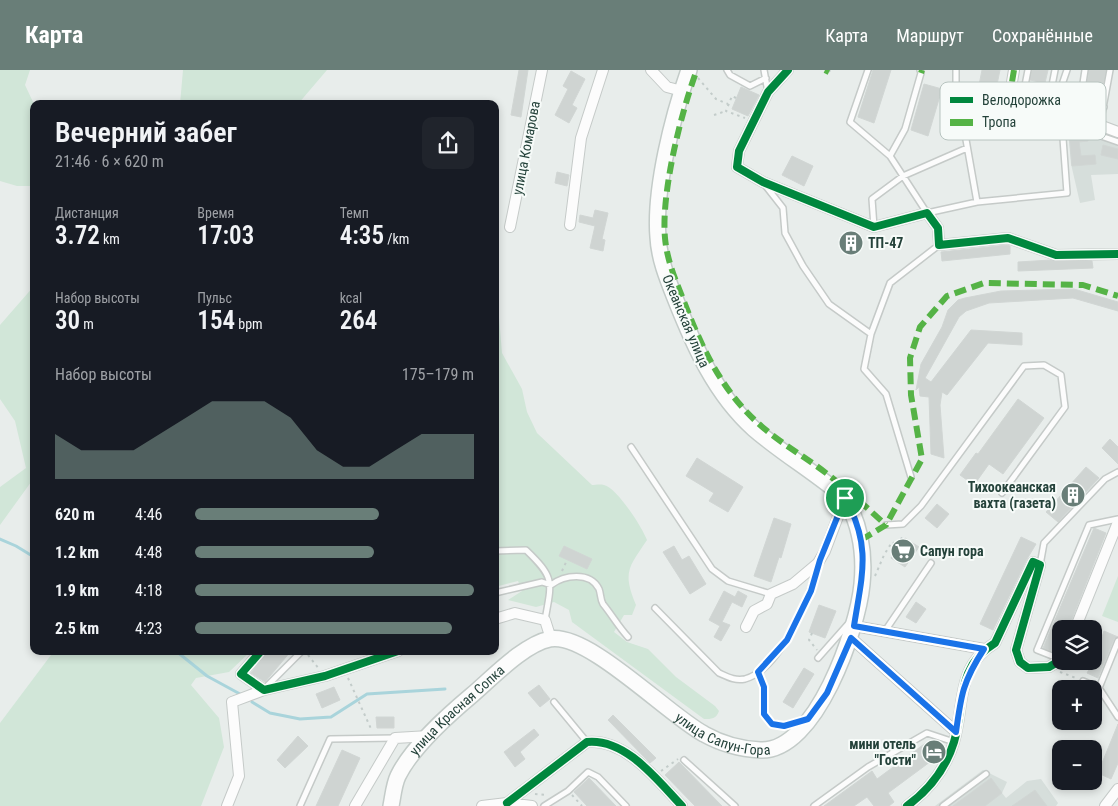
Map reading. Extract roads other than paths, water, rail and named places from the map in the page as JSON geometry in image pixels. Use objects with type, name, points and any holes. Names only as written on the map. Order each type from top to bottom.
[{"type":"main road","name":"Океанская улица","points":[[692,72],[682,91],[666,159],[659,202],[658,236],[663,266],[686,328],[710,376],[730,405],[754,429],[845,498],[853,512]]},
{"type":"main road","name":"улица Сапун-Гора","points":[[551,639],[577,643],[610,664],[696,728],[721,742],[761,750],[769,749],[792,737],[827,693],[854,626],[863,572],[861,540],[853,512]]},
{"type":"main road","name":"улица Красная Сопка","points":[[391,806],[398,776],[430,736],[462,703],[517,657],[533,646],[551,639]]},
{"type":"street","name":"улица Комарова","points":[[510,227],[542,70]]},
{"type":"street","points":[[570,225],[581,138],[603,70]]},
{"type":"street","points":[[651,70],[667,87],[682,91]]},
{"type":"street","points":[[788,70],[768,92],[739,152],[737,167],[763,182],[874,227],[927,213],[938,228],[939,244],[1008,238],[1056,256],[1118,254]]},
{"type":"street","points":[[1106,128],[1118,132]]},
{"type":"street","points":[[746,627],[754,611],[766,604],[772,594],[793,584],[820,560],[845,498]]},
{"type":"street","points":[[1079,620],[1118,521]]},
{"type":"street","points":[[907,806],[934,782],[948,759],[955,737],[962,691],[972,667],[984,649],[995,643],[1033,562],[1040,565],[1016,650],[1020,662],[1025,667],[1049,667],[1052,665]]},
{"type":"street","points":[[499,618],[515,613],[545,620],[551,639]]},
{"type":"street","points":[[854,626],[984,649]]},
{"type":"street","points":[[854,626],[955,737]]},
{"type":"street","points":[[258,655],[241,674],[264,690]]},
{"type":"street","points":[[227,806],[239,776],[232,702],[264,690],[325,676],[386,655]]},
{"type":"street","points":[[356,806],[395,738],[430,736]]},
{"type":"street","points":[[507,803],[587,742],[598,740],[635,757],[682,806]]},
{"type":"street","points":[[1105,806],[1118,789]]},
{"type":"street","points":[[482,806],[507,803],[532,806]]},
{"type":"lane","points":[[727,70],[730,75],[750,86],[766,78]]},
{"type":"lane","points":[[764,70],[768,92]]},
{"type":"lane","points":[[868,70],[850,122],[890,156],[927,213],[978,202],[1067,193],[1059,140]]},
{"type":"lane","points":[[890,156],[905,129],[921,73],[920,70]]},
{"type":"lane","points":[[1063,82],[1067,70]]},
{"type":"lane","points":[[1106,95],[1110,70]]},
{"type":"lane","points":[[1106,138],[1118,142]]},
{"type":"lane","points":[[966,140],[978,202]]},
{"type":"lane","points":[[874,227],[872,199],[903,176],[967,148]]},
{"type":"lane","points":[[763,182],[783,208],[785,233],[803,266],[829,304],[871,334]]},
{"type":"lane","points":[[911,477],[886,394],[864,369],[871,334],[890,283],[939,244]]},
{"type":"lane","points":[[886,525],[903,524],[921,506],[1024,366],[1044,365],[1060,374],[1065,407],[1002,493]]},
{"type":"lane","points":[[631,447],[712,569],[728,581],[772,594]]},
{"type":"lane","points":[[1040,565],[1044,543],[1105,479],[1118,472]]},
{"type":"lane","points":[[1052,656],[1037,650],[1089,525],[1118,521]]},
{"type":"lane","points":[[499,551],[526,550],[545,569],[551,585],[545,620]]},
{"type":"lane","points":[[655,608],[719,674],[733,680],[745,679],[758,672],[787,640],[811,591],[820,560]]},
{"type":"lane","points":[[885,631],[931,564]]},
{"type":"lane","points":[[551,585],[560,578],[575,576],[589,579],[598,589],[601,602],[612,614],[615,623],[628,637]]},
{"type":"lane","points":[[499,591],[542,582],[551,585]]},
{"type":"lane","points":[[818,658],[854,626]]},
{"type":"lane","points":[[1102,681],[1118,641]]},
{"type":"lane","points":[[264,690],[299,655]]},
{"type":"lane","points":[[758,672],[764,687],[764,714],[772,724],[784,726],[808,719]]},
{"type":"lane","points":[[1102,693],[1118,717]]},
{"type":"lane","points":[[554,702],[587,742]]},
{"type":"lane","points":[[814,806],[868,767],[927,733],[955,737]]},
{"type":"lane","points":[[300,806],[330,739],[395,738]]},
{"type":"lane","points":[[684,760],[735,806]]},
{"type":"lane","points":[[544,806],[568,791],[588,772],[598,777],[626,806]]},
{"type":"lane","points":[[943,806],[986,774]]},
{"type":"waterway","points":[[0,539],[30,555]]},
{"type":"waterway","points":[[181,655],[207,676],[240,694]]},
{"type":"waterway","points":[[252,702],[270,713],[300,719],[331,717],[367,694],[445,689]]},
{"type":"place","name":"ТП-47","points":[[851,243]]},
{"type":"place","name":"Тихоокеанская вахта (газета)","points":[[1073,495]]},
{"type":"place","name":"Сапун гора","points":[[903,551]]},
{"type":"place","name":"мини отель \"Гости\"","points":[[934,752]]}]
